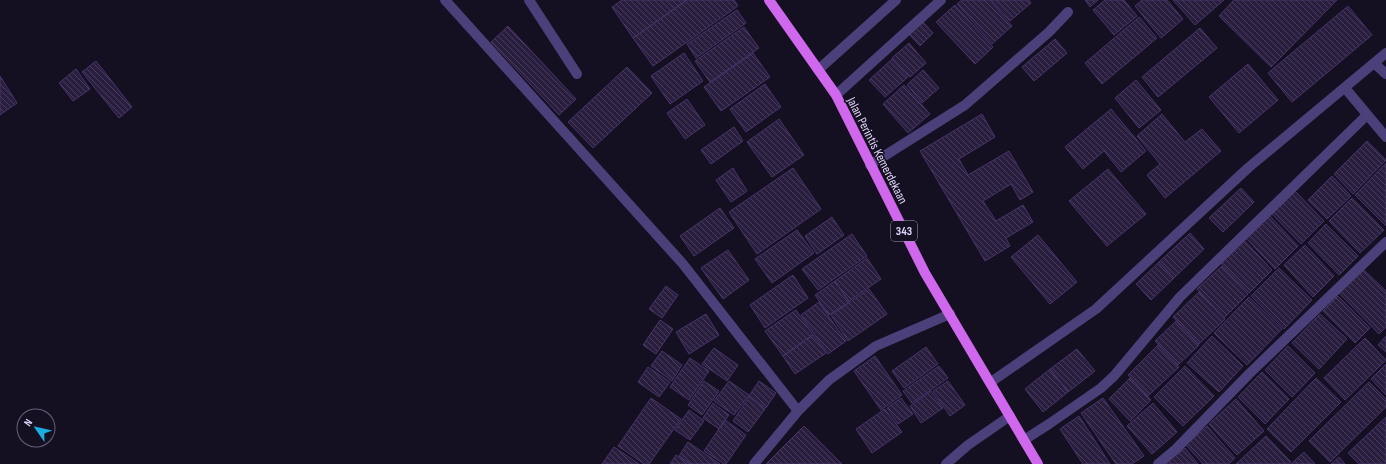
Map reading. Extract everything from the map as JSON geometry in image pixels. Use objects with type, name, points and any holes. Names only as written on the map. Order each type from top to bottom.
[{"type":"main road","name":"Jalan Perintis Kemerdekaan","points":[[769,0],[836,95],[925,274],[991,382],[1038,464]]},
{"type":"street","points":[[445,0],[683,264],[798,411]]},
{"type":"street","points":[[528,0],[577,74]]},
{"type":"street","points":[[818,70],[896,0]]},
{"type":"street","points":[[836,95],[941,0]]},
{"type":"street","points":[[870,165],[965,105],[1049,32],[1068,12]]},
{"type":"street","points":[[991,382],[1096,308],[1248,168],[1386,53]]},
{"type":"street","points":[[1374,63],[1386,74]]},
{"type":"street","points":[[1345,88],[1386,137]]},
{"type":"street","points":[[1024,440],[1050,424],[1101,388],[1114,376],[1180,297],[1367,115]]},
{"type":"street","points":[[1158,464],[1176,450],[1250,373],[1386,242]]},
{"type":"street","points":[[754,464],[798,411],[829,380],[876,346],[950,314]]},
{"type":"street","points":[[946,464],[968,445],[1010,416]]},
{"type":"building","points":[[622,0],[687,0],[633,38],[612,7]]},
{"type":"building","points":[[687,0],[734,0],[738,6],[653,66],[633,38]]},
{"type":"building","points":[[962,0],[990,0],[1012,26],[992,44],[957,4]]},
{"type":"building","points":[[991,0],[1029,0],[1031,3],[1010,21]]},
{"type":"building","points":[[1085,0],[1098,0],[1090,7]]},
{"type":"building","points":[[1105,0],[1124,0],[1137,16],[1114,35],[1093,10]]},
{"type":"building","points":[[1142,0],[1167,0],[1183,19],[1161,38],[1135,6]]},
{"type":"building","points":[[1173,0],[1224,0],[1195,25]]},
{"type":"building","points":[[1234,0],[1337,0],[1271,67],[1219,16]]},
{"type":"building","points":[[955,5],[993,47],[975,64],[936,22]]},
{"type":"building","points":[[1348,6],[1372,35],[1292,102],[1268,73]]},
{"type":"building","points":[[737,10],[746,23],[696,58],[687,44]]},
{"type":"building","points":[[1139,17],[1157,38],[1102,84],[1085,63]]},
{"type":"building","points":[[921,20],[933,33],[920,46],[908,33]]},
{"type":"building","points":[[508,26],[576,99],[559,115],[491,42]]},
{"type":"building","points":[[744,27],[759,48],[710,82],[695,61]]},
{"type":"building","points":[[1200,28],[1217,48],[1158,97],[1142,77]]},
{"type":"building","points":[[1055,39],[1067,53],[1034,81],[1022,67]]},
{"type":"building","points":[[909,43],[926,63],[910,77],[892,58]]},
{"type":"building","points":[[684,53],[703,81],[670,104],[651,76]]},
{"type":"building","points":[[753,53],[770,77],[721,111],[704,87]]},
{"type":"building","points":[[892,59],[908,77],[885,97],[869,80]]},
{"type":"building","points":[[96,61],[132,107],[119,118],[82,72]]},
{"type":"building","points":[[1248,64],[1278,100],[1239,133],[1209,97]]},
{"type":"building","points":[[627,67],[652,93],[593,148],[568,122]]},
{"type":"building","points":[[76,69],[90,89],[73,101],[59,83]]},
{"type":"building","points":[[923,70],[939,88],[922,103],[907,85]]},
{"type":"building","points":[[0,76],[17,103],[0,115]]},
{"type":"building","points":[[1136,80],[1161,110],[1139,128],[1115,98]]},
{"type":"building","points":[[765,84],[781,107],[746,132],[730,109]]},
{"type":"building","points":[[904,85],[930,114],[908,133],[883,104]]},
{"type":"building","points":[[687,99],[705,125],[685,139],[667,113]]},
{"type":"building","points":[[1111,109],[1146,151],[1121,172],[1104,151],[1083,169],[1065,147]]},
{"type":"building","points":[[982,114],[995,137],[959,159],[968,175],[1009,151],[1033,192],[1020,200],[1011,184],[983,201],[996,221],[1023,205],[1033,222],[1006,238],[1010,246],[985,261],[920,151]]},
{"type":"building","points":[[1162,114],[1185,142],[1202,129],[1221,151],[1165,198],[1147,175],[1160,164],[1137,136]]},
{"type":"building","points":[[779,119],[804,155],[772,177],[747,142]]},
{"type":"building","points":[[734,127],[743,141],[711,164],[701,150]]},
{"type":"building","points":[[1367,141],[1386,160],[1353,194],[1334,174]]},
{"type":"building","points":[[1386,163],[1386,226],[1355,195]]},
{"type":"building","points":[[733,168],[747,191],[731,202],[716,180]]},
{"type":"building","points":[[793,168],[821,209],[757,254],[729,212]]},
{"type":"building","points":[[1108,169],[1146,214],[1107,246],[1069,201]]},
{"type":"building","points":[[1332,176],[1351,196],[1327,219],[1308,200]]},
{"type":"building","points":[[1241,188],[1254,202],[1223,232],[1209,218]]},
{"type":"building","points":[[1293,189],[1324,221],[1301,244],[1270,212]]},
{"type":"building","points":[[1352,198],[1384,230],[1360,253],[1329,221]]},
{"type":"building","points":[[720,208],[734,228],[694,256],[680,236]]},
{"type":"building","points":[[1268,214],[1298,246],[1275,269],[1244,236]]},
{"type":"building","points":[[832,217],[844,235],[817,254],[805,236]]},
{"type":"building","points":[[1326,224],[1358,256],[1339,275],[1308,243]]},
{"type":"building","points":[[797,230],[814,253],[772,283],[755,259]]},
{"type":"building","points":[[1190,233],[1204,249],[1174,278],[1159,262]]},
{"type":"building","points":[[852,234],[867,256],[818,290],[802,269]]},
{"type":"building","points":[[1038,235],[1077,282],[1050,304],[1011,257]]},
{"type":"building","points":[[1242,238],[1272,270],[1249,293],[1218,260]]},
{"type":"building","points":[[1305,245],[1334,276],[1313,297],[1284,265]]},
{"type":"building","points":[[728,250],[749,280],[723,299],[701,268]]},
{"type":"building","points":[[867,258],[881,279],[849,301],[835,281]]},
{"type":"building","points":[[1159,262],[1174,278],[1151,300],[1136,284]]},
{"type":"building","points":[[1222,266],[1248,294],[1224,318],[1197,289]]},
{"type":"building","points":[[1279,268],[1312,300],[1284,329],[1251,296]]},
{"type":"building","points":[[1363,269],[1386,291],[1386,327],[1379,334],[1339,293]]},
{"type":"building","points":[[793,275],[808,298],[765,328],[750,305]]},
{"type":"building","points":[[835,281],[849,302],[829,315],[815,295]]},
{"type":"building","points":[[666,286],[678,295],[662,318],[649,309]]},
{"type":"building","points":[[869,289],[887,314],[848,341],[831,315]]},
{"type":"building","points":[[1199,292],[1225,319],[1199,344],[1173,317]]},
{"type":"building","points":[[1338,296],[1370,328],[1355,343],[1323,311]]},
{"type":"building","points":[[1249,297],[1282,329],[1247,365],[1214,333]]},
{"type":"building","points":[[819,302],[846,341],[828,354],[801,315]]},
{"type":"building","points":[[796,310],[813,335],[783,356],[765,331]]},
{"type":"building","points":[[706,314],[719,335],[689,354],[676,332]]},
{"type":"building","points":[[1320,314],[1347,339],[1319,369],[1292,343]]},
{"type":"building","points":[[660,320],[673,329],[656,354],[643,345]]},
{"type":"building","points":[[1176,321],[1199,345],[1178,365],[1155,341]]},
{"type":"building","points":[[813,335],[826,353],[795,374],[783,356]]},
{"type":"building","points":[[1212,336],[1243,366],[1219,392],[1187,363]]},
{"type":"building","points":[[1386,336],[1386,352],[1378,345]]},
{"type":"building","points":[[1365,338],[1386,360],[1345,400],[1324,378]]},
{"type":"building","points":[[1158,345],[1179,367],[1148,396],[1128,375]]},
{"type":"building","points":[[1288,346],[1315,373],[1292,397],[1265,370]]},
{"type":"building","points":[[926,347],[938,364],[904,388],[892,371]]},
{"type":"building","points":[[714,348],[738,365],[727,381],[702,364]]},
{"type":"building","points":[[1077,349],[1095,371],[1068,392],[1050,369]]},
{"type":"building","points":[[662,351],[682,365],[672,381],[651,366]]},
{"type":"building","points":[[875,356],[902,395],[881,410],[854,371]]},
{"type":"building","points":[[690,358],[709,371],[689,400],[670,387]]},
{"type":"building","points":[[1386,364],[1386,395],[1371,379]]},
{"type":"building","points":[[939,366],[948,378],[912,403],[903,391]]},
{"type":"building","points":[[1185,366],[1214,396],[1183,426],[1154,397]]},
{"type":"building","points":[[648,367],[670,382],[659,397],[638,382]]},
{"type":"building","points":[[1050,369],[1068,392],[1043,412],[1025,389]]},
{"type":"building","points":[[1262,372],[1289,399],[1265,424],[1238,397]]},
{"type":"building","points":[[1130,378],[1151,400],[1130,421],[1109,399]]},
{"type":"building","points":[[1316,378],[1341,402],[1291,452],[1267,429]]},
{"type":"building","points":[[704,381],[719,391],[702,415],[688,405]]},
{"type":"building","points":[[729,381],[749,395],[734,415],[714,401]]},
{"type":"building","points":[[759,381],[776,393],[766,408],[749,396]]},
{"type":"building","points":[[948,381],[965,405],[950,416],[933,391]]},
{"type":"building","points":[[1369,382],[1386,399],[1386,407],[1330,462],[1309,441]]},
{"type":"building","points":[[931,391],[943,408],[921,423],[910,406]]},
{"type":"building","points":[[749,397],[765,409],[748,432],[733,421]]},
{"type":"building","points":[[651,398],[681,419],[649,464],[644,464],[618,446]]},
{"type":"building","points":[[901,398],[913,414],[898,424],[887,408]]},
{"type":"building","points":[[1103,398],[1144,456],[1132,464],[1116,464],[1081,413]]},
{"type":"building","points":[[1236,399],[1264,431],[1237,455],[1209,424]]},
{"type":"building","points":[[713,403],[729,415],[719,429],[703,418]]},
{"type":"building","points":[[1153,403],[1177,432],[1152,454],[1127,426]]},
{"type":"building","points":[[885,409],[902,432],[872,453],[856,429]]},
{"type":"building","points":[[689,410],[704,421],[690,440],[675,430]]},
{"type":"building","points":[[1079,416],[1110,464],[1083,464],[1060,429]]},
{"type":"building","points":[[1386,417],[1386,464],[1359,464],[1348,453]]},
{"type":"building","points":[[725,420],[746,435],[726,464],[724,464],[704,451]]},
{"type":"building","points":[[804,426],[842,464],[766,464]]},
{"type":"building","points":[[1207,426],[1235,458],[1229,464],[1203,464],[1186,445]]},
{"type":"building","points":[[1266,436],[1291,462],[1289,464],[1236,464]]},
{"type":"building","points":[[688,442],[720,464],[691,464],[679,456]]},
{"type":"building","points":[[614,447],[639,464],[602,464]]},
{"type":"building","points":[[1185,448],[1198,464],[1165,464]]},
{"type":"building","points":[[1304,452],[1315,464],[1291,464]]},
{"type":"building","points":[[676,455],[690,464],[670,464]]},
{"type":"building","points":[[1339,457],[1345,464],[1331,464]]}]
